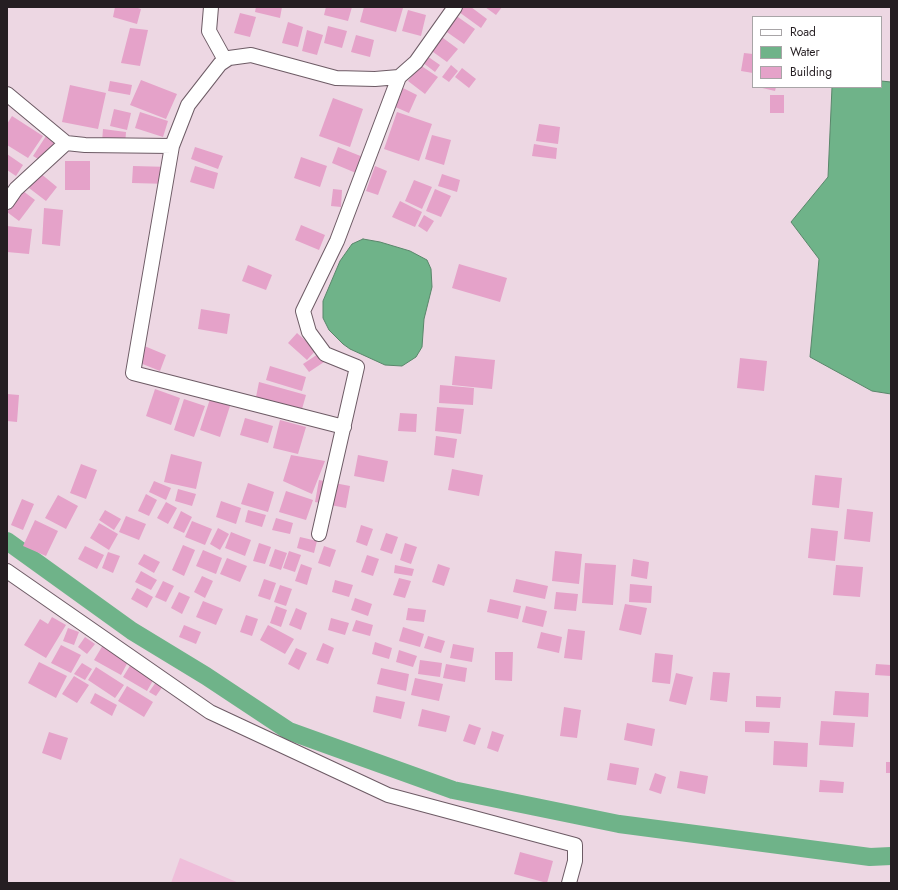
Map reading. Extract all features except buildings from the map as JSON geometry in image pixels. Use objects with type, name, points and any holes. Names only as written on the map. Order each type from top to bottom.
[{"type":"street","points":[[211,7],[209,31],[225,60]]},
{"type":"street","points":[[319,534],[357,367],[325,354],[310,332],[303,311],[337,241],[399,77],[416,62],[455,7]]},
{"type":"street","points":[[344,427],[133,374],[172,146],[188,105],[220,64],[229,58],[251,55],[336,78],[375,79],[399,77]]},
{"type":"street","points":[[7,94],[66,143],[85,145],[172,146]]},
{"type":"street","points":[[7,202],[16,189],[66,143]]},
{"type":"street","points":[[7,571],[210,712],[388,795],[575,845],[575,861],[569,883]]},
{"type":"shaded area","points":[[180,858],[239,883],[171,883]]},
{"type":"water","points":[[882,81],[891,82],[891,394],[872,391],[810,357],[819,259],[791,222],[828,177],[832,88],[882,88]]},
{"type":"water","points":[[363,239],[380,242],[410,251],[427,260],[431,269],[432,287],[424,319],[422,347],[416,357],[402,366],[385,365],[350,349],[329,330],[323,318],[323,301],[340,261],[352,244]]},
{"type":"waterway","points":[[7,541],[132,631],[206,676],[289,731],[453,790],[619,824],[870,857],[891,856]]}]
